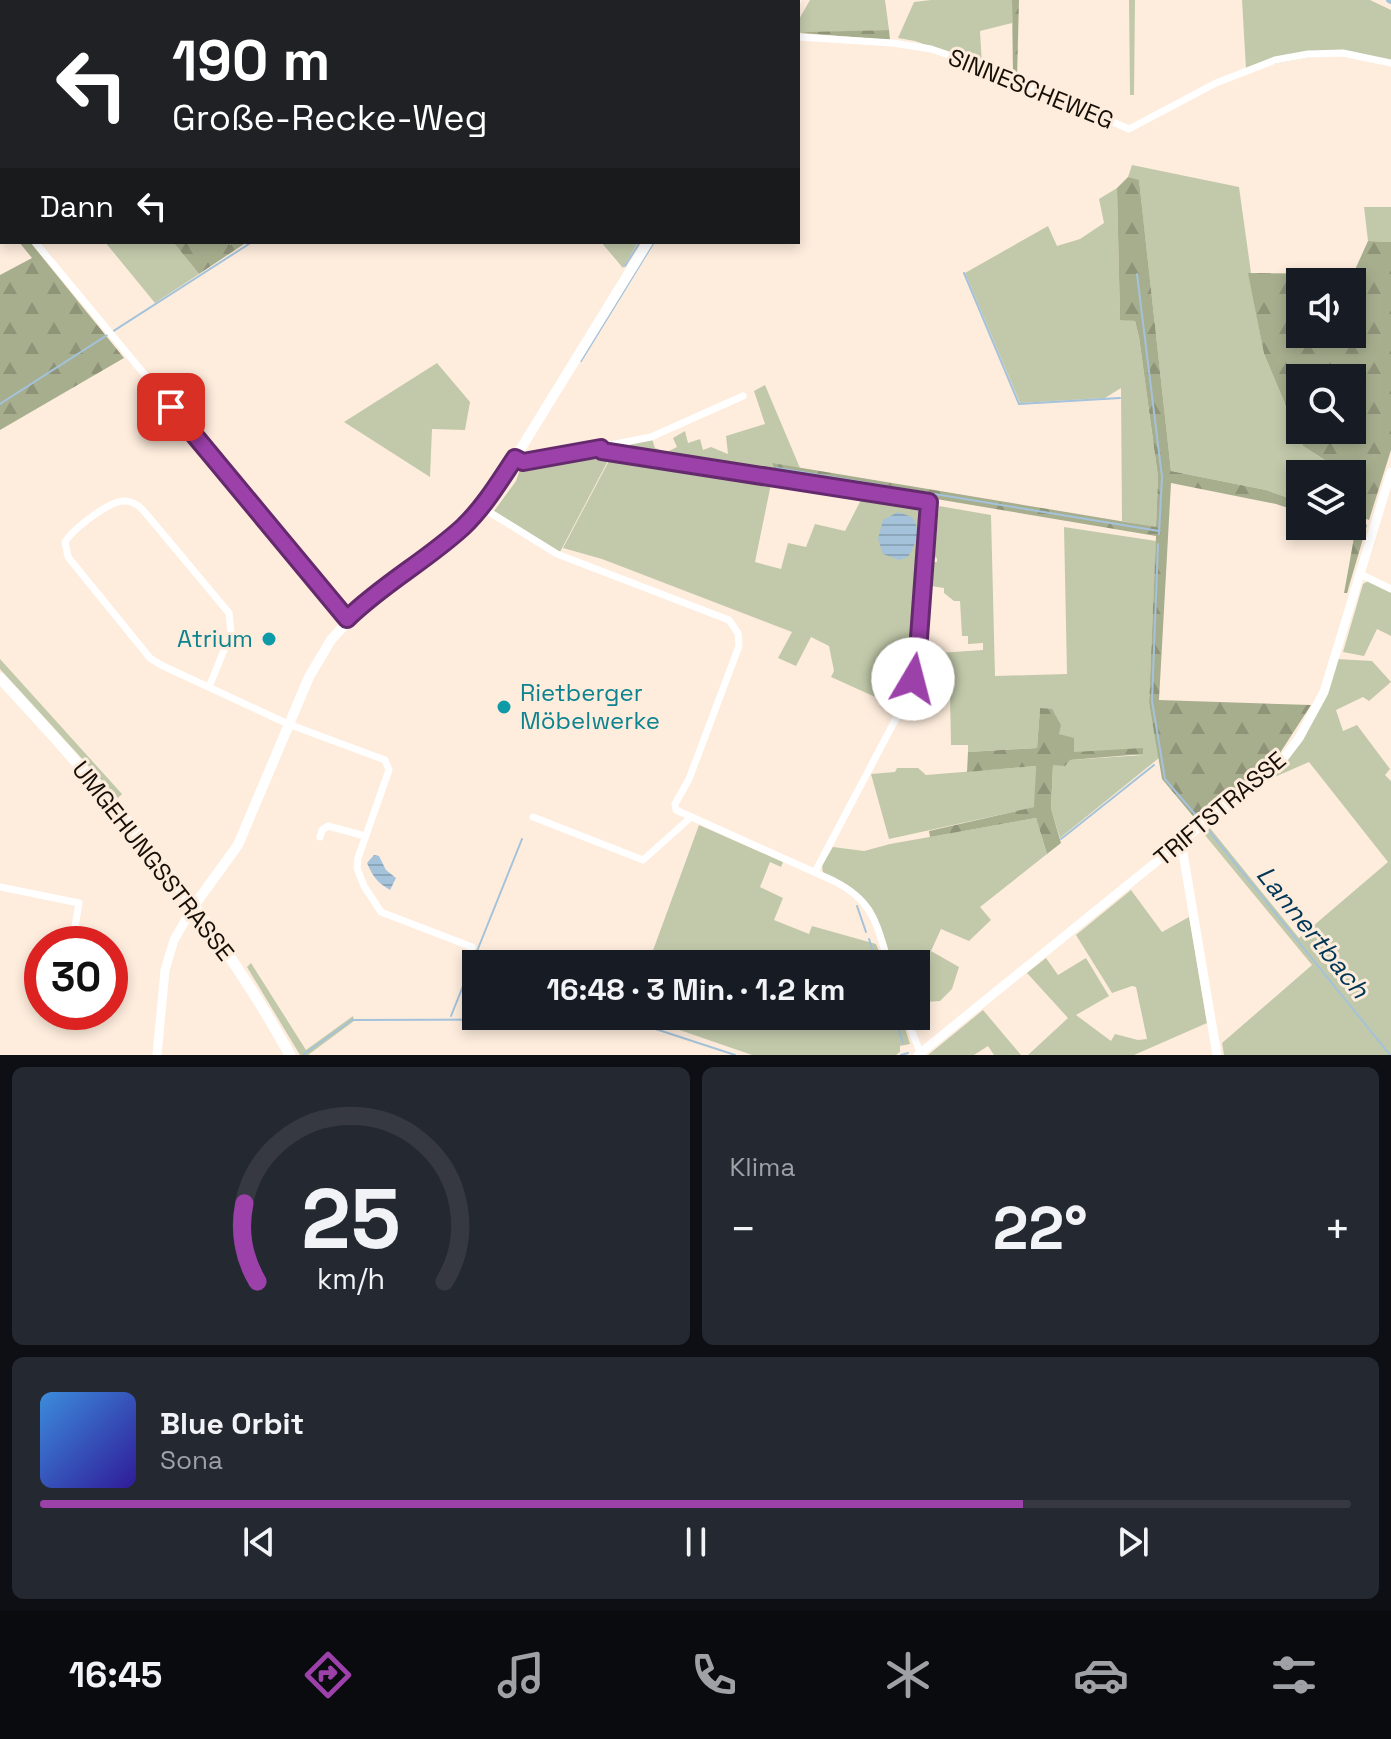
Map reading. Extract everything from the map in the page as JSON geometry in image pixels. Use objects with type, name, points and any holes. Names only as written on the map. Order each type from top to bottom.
[{"type":"main road","points":[[193,907],[238,845],[309,677],[331,640],[347,619],[396,576],[444,543],[481,507],[515,458],[647,244]]},
{"type":"main road","name":"UMGEHUNGSSTRASSE","points":[[0,678],[124,815],[226,953],[290,1055]]},
{"type":"street","name":"SINNESCHEWEG","points":[[800,37],[893,43],[931,49],[981,66],[1129,129],[1216,83],[1275,60],[1308,54],[1343,53],[1391,63]]},
{"type":"street","points":[[37,244],[347,619]]},
{"type":"street","points":[[515,458],[523,462],[651,437],[743,396]]},
{"type":"street","points":[[618,444],[619,453]]},
{"type":"street","points":[[601,448],[602,451],[929,502],[917,665],[913,679],[901,709],[815,872]]},
{"type":"street","name":"TRIFTSTRASSE","points":[[920,1055],[1274,767],[1299,738],[1324,692],[1391,472]]},
{"type":"street","points":[[209,687],[231,633],[229,613],[143,510],[137,504],[120,501],[73,530],[65,542],[68,557],[150,658],[209,687],[288,724],[385,760],[389,770],[357,868],[381,912],[472,947],[471,950]]},
{"type":"street","points":[[481,507],[557,554],[729,620],[738,633],[739,646],[689,779],[675,804],[676,810],[848,888],[866,903],[885,950]]},
{"type":"street","points":[[1360,574],[1391,589]]},
{"type":"street","points":[[533,817],[643,860],[690,818]]},
{"type":"street","points":[[320,837],[322,830],[328,826],[365,836]]},
{"type":"street","points":[[1178,846],[1183,853],[1217,1055]]},
{"type":"street","points":[[0,887],[79,903],[75,926]]},
{"type":"street","points":[[157,1055],[165,970],[174,940],[193,907]]},
{"type":"street","points":[[911,1030],[920,1055]]},
{"type":"green space","points":[[810,0],[885,0],[889,30],[801,33],[800,18]]},
{"type":"green space","points":[[1012,0],[1012,23],[980,31],[982,65],[898,38],[914,2]]},
{"type":"green space","points":[[1012,0],[1019,0],[1017,79],[1013,77]]},
{"type":"green space","points":[[1129,0],[1135,0],[1134,95],[1130,95]]},
{"type":"green space","points":[[1242,0],[1370,0],[1391,10],[1391,61],[1343,51],[1246,69]]},
{"type":"green space","points":[[889,30],[890,40],[801,33],[808,32]]},
{"type":"green space","points":[[1132,165],[1239,187],[1249,273],[1264,354],[1286,406],[1286,444],[1302,444],[1325,460],[1286,460],[1286,497],[1266,490],[1171,471],[1139,181],[1128,177]]},
{"type":"green space","points":[[1128,177],[1139,180],[1171,471],[1266,490],[1286,497],[1286,507],[1171,483],[1159,700],[1311,705],[1278,756],[1197,821],[1162,779],[1149,703],[1156,536],[776,472],[772,463],[1156,527],[1158,477],[1139,337],[1135,321],[1120,320],[1117,188]]},
{"type":"green space","points":[[1117,188],[1120,319],[1135,321],[1139,337],[1158,477],[1156,528],[1122,521],[1121,388],[1105,398],[1020,403],[965,273],[1048,226],[1057,246],[1080,239],[1104,223],[1099,199]]},
{"type":"green space","points":[[1364,207],[1391,207],[1391,242],[1368,241]]},
{"type":"green space","points":[[1368,241],[1391,242],[1391,450],[1369,520],[1366,519],[1366,460],[1325,460],[1302,444],[1366,444],[1366,364],[1286,364],[1286,406],[1264,354],[1248,273],[1286,273],[1286,348],[1366,348],[1366,268],[1356,268]]},
{"type":"green space","points":[[21,244],[32,244],[124,358],[0,430],[0,275],[32,258]]},
{"type":"green space","points":[[107,244],[175,244],[199,274],[155,303]]},
{"type":"green space","points":[[175,244],[244,244],[199,274]]},
{"type":"green space","points":[[603,244],[637,244],[623,268]]},
{"type":"green space","points":[[437,363],[470,402],[465,430],[432,429],[430,477],[344,422]]},
{"type":"green space","points":[[765,385],[800,468],[773,464],[776,472],[622,449],[623,446],[652,439],[655,448],[667,452],[677,447],[673,438],[685,431],[688,443],[700,439],[703,450],[711,447],[728,454],[726,436],[765,424],[754,391]]},
{"type":"green space","points":[[591,452],[611,455],[560,552],[494,511],[516,481],[520,469],[524,471],[527,464]]},
{"type":"green space","points":[[612,455],[772,479],[755,562],[781,569],[788,543],[806,547],[815,524],[845,531],[864,494],[920,503],[928,512],[916,645],[902,693],[893,705],[831,677],[834,671],[829,646],[811,637],[796,666],[778,658],[792,632],[602,559],[563,548]]},
{"type":"green space","points":[[939,506],[991,515],[995,676],[1067,674],[1064,527],[1156,541],[1149,703],[1159,758],[1060,838],[1051,810],[1053,765],[1070,760],[1143,755],[1073,752],[1040,708],[1037,748],[968,752],[968,745],[951,745],[950,695],[911,695],[923,654],[983,650],[983,643],[968,644],[968,636],[962,636],[960,601],[954,601],[944,593],[944,588],[931,586],[934,562],[937,562],[934,557]]},
{"type":"green space","points":[[1354,540],[1363,540],[1347,593],[1344,593]]},
{"type":"green space","points":[[1368,581],[1391,592],[1391,636],[1377,629],[1364,656],[1343,652],[1363,584]]},
{"type":"green space","points":[[0,659],[122,794],[118,798],[0,669]]},
{"type":"green space","points":[[1337,659],[1372,661],[1391,682],[1369,701],[1363,697],[1336,710],[1343,731],[1357,725],[1390,769],[1385,775],[1391,781],[1391,1055],[1224,1055],[1222,1043],[1312,965],[1204,834],[1210,828],[1299,938],[1388,862],[1309,762],[1270,779],[1311,723]]},
{"type":"green space","points":[[1040,708],[1052,709],[1061,725],[1059,734],[1074,738],[1074,752],[1143,748],[1143,754],[1070,760],[1065,766],[1053,765],[1051,809],[1061,843],[1047,854],[1036,818],[930,837],[929,831],[1034,807],[1036,766],[967,772],[968,752],[1037,748]]},
{"type":"green space","points":[[1036,766],[1035,807],[889,839],[871,774],[895,772],[897,768],[918,768],[926,775]]},
{"type":"green space","points":[[1036,818],[1047,854],[980,907],[991,920],[969,941],[941,929],[931,951],[959,967],[952,989],[940,1001],[930,1002],[930,950],[888,950],[877,919],[864,899],[823,873],[822,865],[833,847],[864,851]]},
{"type":"green space","points":[[699,825],[783,862],[781,867],[770,862],[760,887],[783,898],[774,920],[809,934],[812,926],[876,944],[878,950],[653,950]]},
{"type":"green space","points":[[1131,890],[1162,932],[1189,917],[1207,1023],[1134,1055],[1028,1055],[1068,1018],[1027,973],[1046,958],[1058,975],[1086,958],[1109,996],[1076,1015],[1111,1041],[1115,1034],[1147,1039],[1136,987],[1112,993],[1076,935]]},
{"type":"green space","points":[[251,963],[306,1050],[353,1016],[354,1021],[308,1055],[300,1055],[247,967]]},
{"type":"green space","points":[[983,1010],[1021,1055],[994,1055],[988,1046],[974,1055],[928,1055]]},
{"type":"green space","points":[[680,1030],[906,1030],[910,1044],[900,1046],[900,1052],[896,1055],[752,1055]]},
{"type":"water","points":[[898,512],[912,517],[917,532],[908,557],[899,560],[883,554],[878,539],[883,520]]},
{"type":"water","points":[[374,855],[379,856],[386,870],[396,878],[390,890],[376,879],[369,868],[367,863]]},
{"type":"waterway","points":[[0,404],[249,244]]},
{"type":"waterway","points":[[625,266],[639,244]]},
{"type":"waterway","points":[[581,361],[653,244]]},
{"type":"waterway","points":[[964,273],[1019,404],[1120,398]]},
{"type":"waterway","name":"Lannertbach","points":[[1137,274],[1162,477],[1159,534]]},
{"type":"waterway","points":[[777,468],[1159,531]]},
{"type":"waterway","name":"Lannertbach","points":[[1158,544],[1152,701],[1165,779],[1200,820]]},
{"type":"waterway","points":[[1061,839],[1154,765]]},
{"type":"waterway","name":"Lannertbach","points":[[1209,831],[1390,1055]]},
{"type":"waterway","points":[[451,1016],[522,839]]},
{"type":"waterway","points":[[857,906],[866,932]]},
{"type":"waterway","points":[[869,939],[873,950]]},
{"type":"waterway","points":[[304,1054],[352,1020],[625,1019],[735,1055]]},
{"type":"waterway","points":[[899,1030],[903,1043]]},
{"type":"waterway","points":[[901,1055],[908,1053]]},
{"type":"place","name":"Atrium","points":[[269,639]]},
{"type":"place","name":"Rietberger Möbelwerke","points":[[504,707]]},
{"type":"route","points":[[171,407],[347,619],[396,576],[464,526],[515,458],[523,462],[601,448],[602,451],[929,502],[917,665],[913,679]]}]
